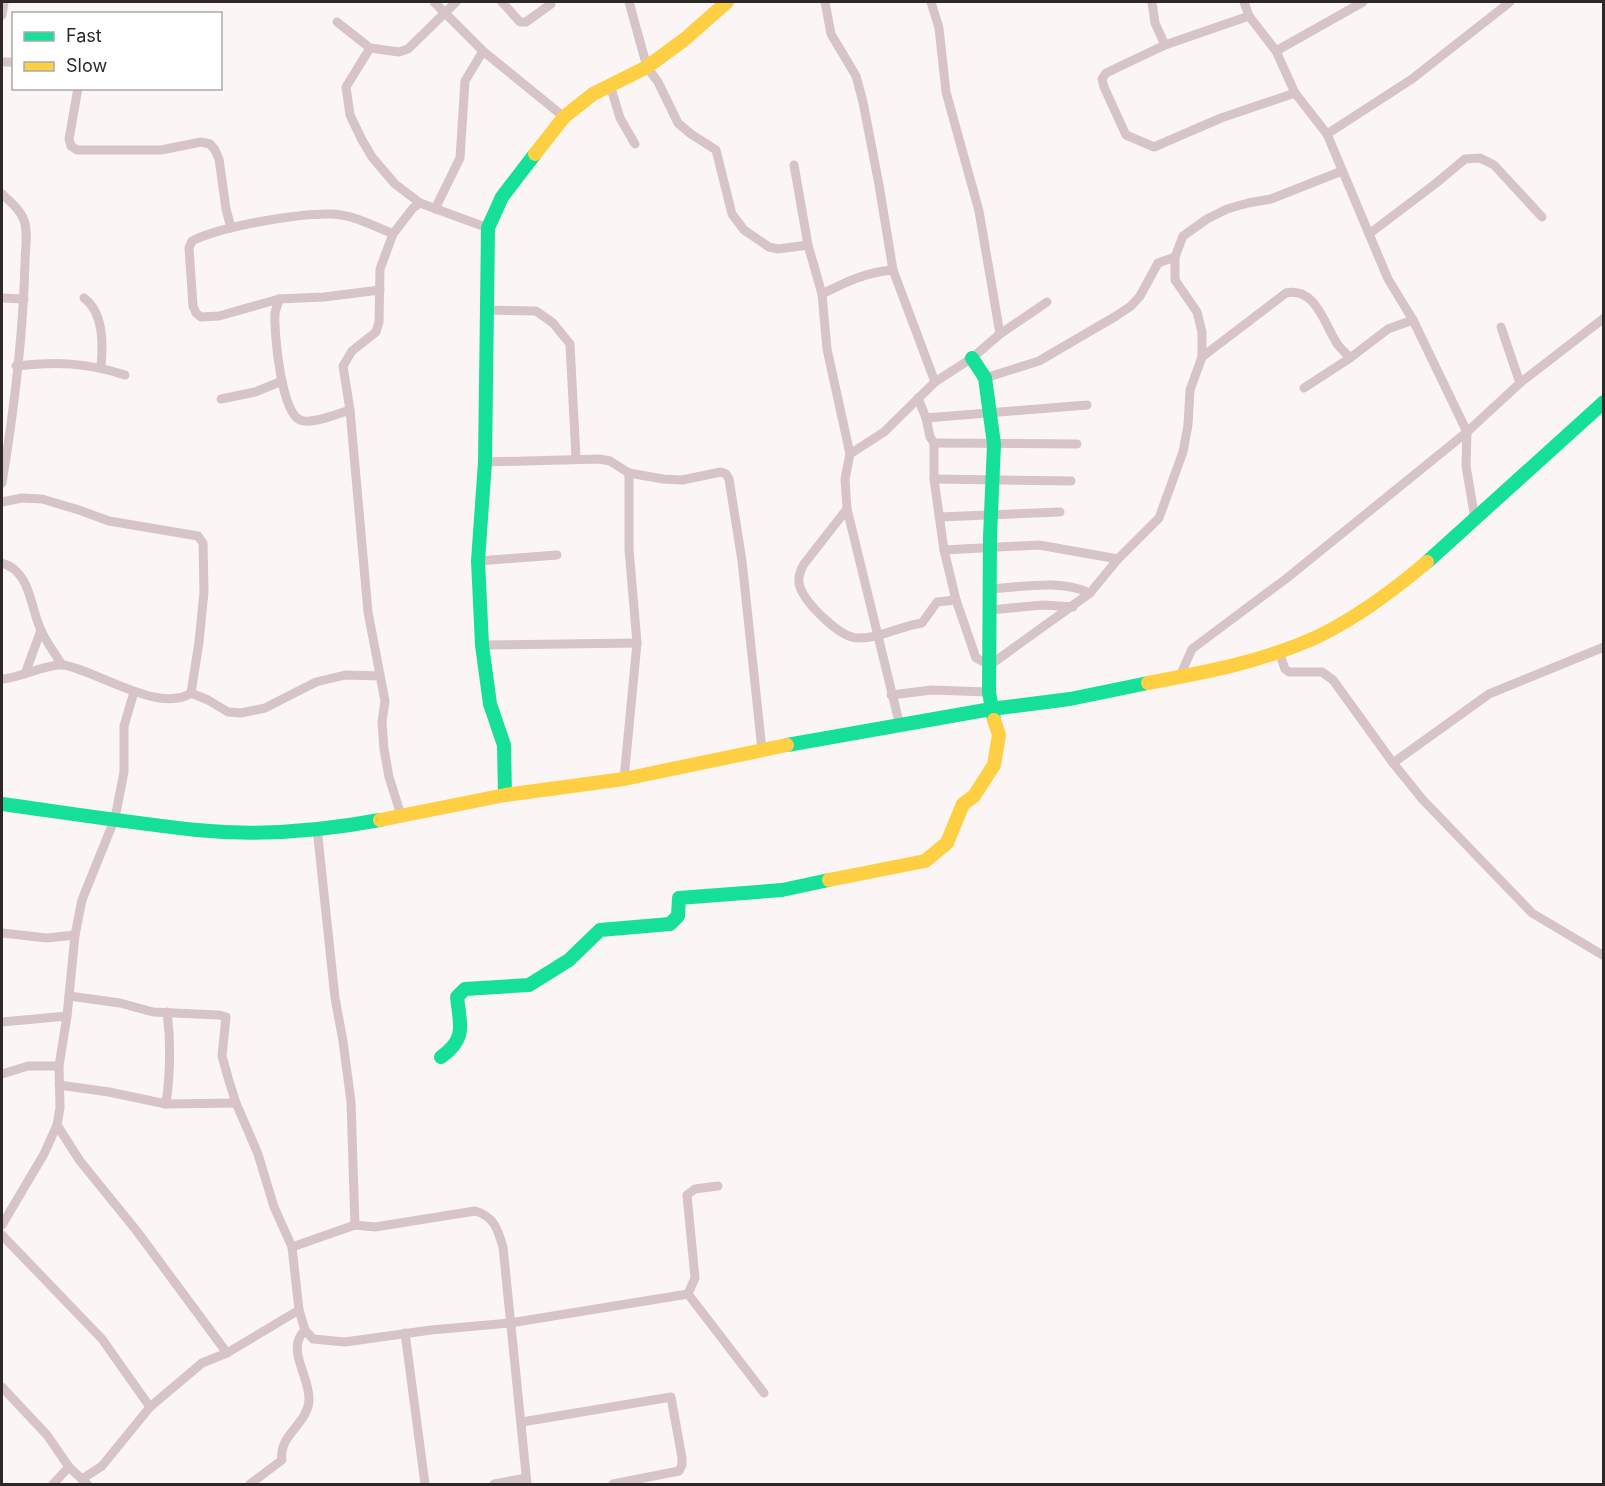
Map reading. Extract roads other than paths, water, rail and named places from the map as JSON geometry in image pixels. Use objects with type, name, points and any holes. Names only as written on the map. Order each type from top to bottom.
[{"type":"street","points":[[2,15],[4,2]]},
{"type":"street","points":[[434,2],[483,51],[564,117]]},
{"type":"street","points":[[337,22],[370,48],[399,52],[408,49],[456,2]]},
{"type":"street","points":[[502,2],[520,22],[526,22],[551,4]]},
{"type":"street","points":[[630,2],[647,67],[658,82],[678,123],[716,150],[732,214],[744,230],[769,247],[778,249],[807,245]]},
{"type":"street","points":[[505,795],[504,746],[490,704],[482,645],[478,561],[485,462],[488,228],[502,197],[564,117],[593,94],[647,67],[685,39],[714,6],[727,2]]},
{"type":"street","points":[[825,2],[831,34],[856,76],[879,185],[893,270],[935,382]]},
{"type":"street","points":[[931,2],[939,28],[946,92],[979,210],[1000,334]]},
{"type":"street","points":[[1152,2],[1155,23],[1165,45]]},
{"type":"street","points":[[1244,2],[1249,16],[1276,51],[1295,93],[1327,134],[1388,279],[1413,320],[1467,432],[1466,466],[1475,519]]},
{"type":"street","points":[[1276,51],[1360,2]]},
{"type":"street","points":[[1327,134],[1412,79],[1510,2]]},
{"type":"street","points":[[1249,16],[1165,45],[1106,73],[1102,79],[1104,87],[1126,135],[1154,147],[1221,118],[1295,93]]},
{"type":"street","points":[[370,48],[346,87],[350,115],[362,140],[394,184],[420,203],[488,228]]},
{"type":"street","points":[[435,209],[460,158],[465,81],[483,51]]},
{"type":"street","points":[[610,85],[620,118],[635,144]]},
{"type":"street","points":[[78,90],[69,139],[71,146],[77,150],[161,150],[201,142],[210,144],[219,159],[231,228]]},
{"type":"street","points":[[1369,234],[1465,159],[1480,158],[1494,165],[1542,217]]},
{"type":"street","points":[[794,165],[807,245],[822,294],[827,349],[850,454],[846,479],[847,509],[900,726]]},
{"type":"street","points":[[990,664],[1090,593],[1118,559],[1159,518],[1183,453],[1190,390],[1202,357],[1202,332],[1197,312],[1175,280],[1175,257],[1183,237],[1207,219],[1227,209],[1271,199],[1342,171]]},
{"type":"street","points":[[2,194],[24,218],[26,230],[24,299],[2,483]]},
{"type":"street","points":[[401,815],[384,749],[382,722],[385,701],[368,612],[344,366],[352,351],[376,332],[379,322],[380,269],[393,234],[413,208],[420,203]]},
{"type":"street","points":[[380,290],[324,297],[279,299],[219,316],[201,317],[193,306],[189,248],[192,241],[200,237],[231,228],[297,216],[333,214],[362,220],[393,234]]},
{"type":"street","points":[[984,378],[1039,360],[1116,316],[1131,306],[1140,296],[1158,263],[1175,257]]},
{"type":"street","points":[[822,294],[853,278],[875,271],[893,270]]},
{"type":"street","points":[[1202,357],[1286,293],[1298,292],[1308,297],[1316,306],[1335,341],[1350,358]]},
{"type":"street","points":[[2,298],[24,299]]},
{"type":"street","points":[[84,298],[97,312],[102,348],[101,367]]},
{"type":"street","points":[[279,299],[275,312],[282,381],[287,403],[294,416],[308,422],[350,410]]},
{"type":"street","points":[[850,454],[884,432],[935,382],[972,358],[1000,334],[1047,302]]},
{"type":"street","points":[[486,310],[536,311],[553,323],[570,344],[576,458]]},
{"type":"street","points":[[1179,678],[1192,649],[1287,578],[1467,432],[1520,383],[1604,318]]},
{"type":"street","points":[[1304,388],[1350,358],[1388,329],[1413,320]]},
{"type":"street","points":[[1501,327],[1520,383]]},
{"type":"street","points":[[441,1057],[455,1047],[460,1030],[457,997],[465,989],[529,985],[569,960],[600,930],[670,924],[680,915],[679,898],[782,890],[925,861],[947,843],[963,804],[974,796],[994,765],[999,735],[991,709],[989,692],[993,444],[984,378],[972,358]]},
{"type":"street","points":[[16,366],[45,362],[101,367],[125,375]]},
{"type":"street","points":[[221,399],[255,392],[282,381]]},
{"type":"street","points":[[918,398],[934,443],[934,479],[939,517],[956,600],[976,658],[990,664]]},
{"type":"street","points":[[2,804],[199,830],[260,832],[317,828],[505,795],[624,779],[762,750],[991,709],[1070,699],[1230,667],[1279,652],[1321,635],[1370,607],[1424,564],[1604,402]]},
{"type":"street","points":[[926,418],[1087,405]]},
{"type":"street","points":[[934,443],[1077,444]]},
{"type":"street","points":[[485,462],[576,458],[610,461],[629,473],[663,479],[682,480],[721,472],[726,474],[729,479],[742,561],[762,750]]},
{"type":"street","points":[[624,779],[637,643],[629,549],[629,473]]},
{"type":"street","points":[[934,479],[1071,481]]},
{"type":"street","points":[[2,502],[22,498],[42,499],[109,521],[198,536],[203,543],[204,592],[191,693],[183,698],[168,699],[134,692],[62,664],[40,630],[27,586],[11,566],[2,563]]},
{"type":"street","points":[[847,509],[804,564],[799,574],[800,587],[815,611],[847,636],[880,637],[911,624],[922,622],[937,602],[956,600]]},
{"type":"street","points":[[939,517],[1060,512]]},
{"type":"street","points":[[944,550],[1039,545],[1118,559]]},
{"type":"street","points":[[478,561],[557,555]]},
{"type":"street","points":[[991,589],[1051,585],[1079,588],[1090,593]]},
{"type":"street","points":[[990,609],[1043,605],[1073,607]]},
{"type":"street","points":[[25,674],[40,630]]},
{"type":"street","points":[[482,645],[637,643]]},
{"type":"street","points":[[1393,763],[1489,694],[1604,647]]},
{"type":"street","points":[[1279,652],[1285,669],[1289,672],[1327,674],[1423,800],[1532,913],[1604,956]]},
{"type":"street","points":[[2,679],[62,664]]},
{"type":"street","points":[[191,693],[228,712],[241,713],[265,708],[316,682],[345,675],[380,676]]},
{"type":"street","points":[[891,695],[932,690],[989,692]]},
{"type":"street","points":[[2,1225],[45,1154],[57,1125],[60,1108],[59,1066],[67,1017],[75,935],[82,900],[115,818],[124,772],[124,726],[134,692]]},
{"type":"street","points":[[317,828],[335,998],[344,1041],[351,1102],[355,1225]]},
{"type":"street","points":[[2,933],[47,938],[75,935]]},
{"type":"street","points":[[69,996],[120,1003],[153,1012],[226,1017],[222,1056],[236,1103],[258,1154],[274,1207],[292,1247],[299,1310],[305,1330],[313,1339],[345,1342],[510,1323],[688,1294]]},
{"type":"street","points":[[166,1104],[170,1078],[167,1012]]},
{"type":"street","points":[[2,1022],[67,1017]]},
{"type":"street","points":[[2,1074],[28,1066],[59,1066]]},
{"type":"street","points":[[59,1085],[109,1092],[166,1104],[236,1103]]},
{"type":"street","points":[[57,1125],[80,1161],[136,1230],[227,1353]]},
{"type":"street","points":[[688,1294],[694,1278],[687,1195],[695,1189],[718,1186]]},
{"type":"street","points":[[292,1247],[355,1225],[375,1227],[402,1224],[475,1211],[489,1217],[503,1247],[526,1481],[494,1485]]},
{"type":"street","points":[[2,1235],[102,1339],[150,1407]]},
{"type":"street","points":[[688,1294],[764,1393]]},
{"type":"street","points":[[2,1387],[47,1435],[69,1467],[84,1482],[102,1466],[150,1407],[202,1363],[227,1353],[299,1310]]},
{"type":"street","points":[[250,1485],[282,1460],[281,1452],[285,1441],[309,1411],[310,1393],[298,1358],[297,1345],[299,1336],[305,1330]]},
{"type":"street","points":[[405,1334],[425,1485]]},
{"type":"street","points":[[522,1422],[671,1397],[682,1458],[679,1471],[613,1485]]},
{"type":"street","points":[[53,1485],[69,1467]]}]
